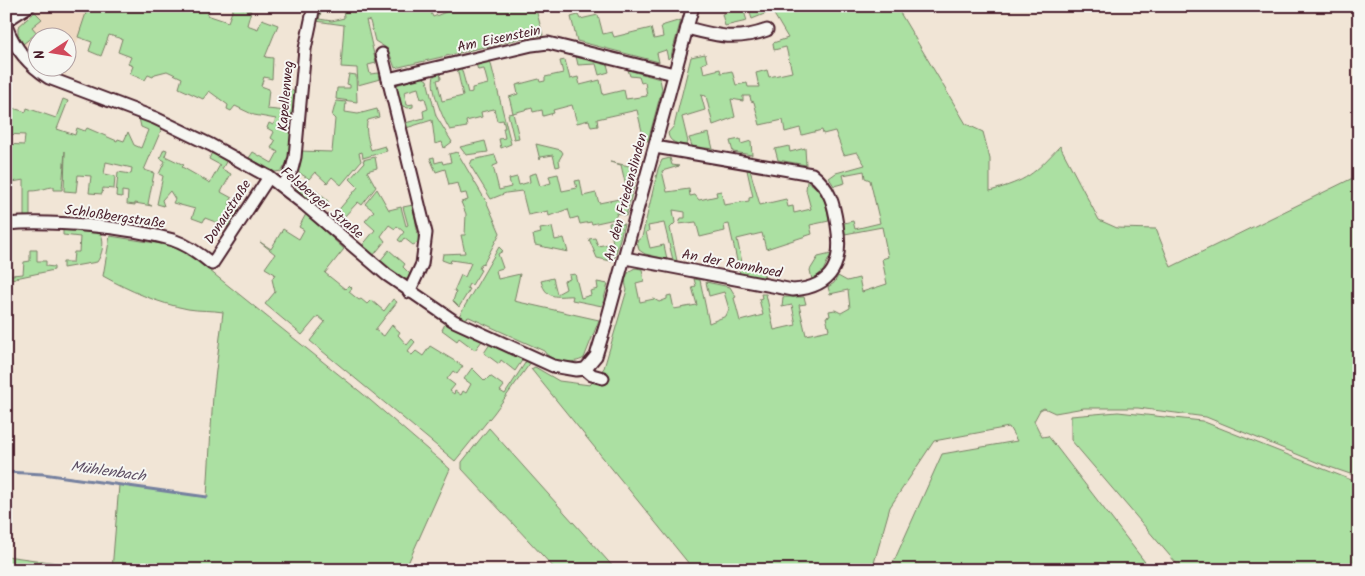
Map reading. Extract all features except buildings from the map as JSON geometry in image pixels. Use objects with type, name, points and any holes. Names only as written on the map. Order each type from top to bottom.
[{"type":"street","points":[[6,21],[30,6]]},
{"type":"street","name":"Kapellenweg","points":[[283,187],[292,169],[295,157],[305,49],[314,6]]},
{"type":"street","name":"An den Friedenslinden","points":[[585,369],[596,356],[625,258],[693,6]]},
{"type":"street","name":"Felsberger Straße","points":[[6,26],[27,62],[49,78],[155,118],[212,145],[269,177],[353,248],[409,292],[454,322],[536,359],[566,369],[585,369],[592,375],[602,378]]},
{"type":"street","points":[[687,28],[734,38],[747,37],[767,30]]},
{"type":"street","name":"Am Eisenstein","points":[[388,79],[532,45],[548,44],[674,74]]},
{"type":"street","points":[[382,54],[426,234],[422,264],[409,292]]},
{"type":"street","name":"An der Ronnhoed","points":[[625,258],[793,290],[809,289],[820,284],[836,266],[840,252],[835,208],[830,193],[822,182],[812,174],[655,147]]},
{"type":"street","name":"Donaustraße","points":[[212,264],[269,177]]},
{"type":"street","name":"Schloßbergstraße","points":[[6,224],[75,226],[149,235],[188,246],[212,264]]},
{"type":"shaded area","points":[[43,6],[110,6],[87,13],[78,39],[78,28],[28,28],[28,50],[18,37],[19,24]]},
{"type":"green space","points":[[89,6],[210,6],[207,15],[228,22],[234,6],[251,11],[247,25],[258,29],[262,19],[278,25],[265,57],[273,58],[272,79],[264,77],[261,86],[269,89],[267,109],[287,111],[290,89],[296,93],[290,156],[282,171],[275,172],[249,158],[253,152],[272,163],[278,152],[271,148],[275,141],[271,138],[274,132],[267,128],[269,123],[273,125],[276,119],[254,115],[235,106],[231,111],[227,109],[228,105],[209,91],[203,99],[179,88],[182,78],[167,71],[155,74],[153,77],[148,75],[145,80],[130,74],[133,66],[128,64],[131,57],[118,52],[122,39],[109,35],[101,56],[89,51],[92,42],[78,37],[86,13],[84,12]]},
{"type":"green space","points":[[343,6],[428,6],[433,17],[461,6],[535,6],[543,35],[531,36],[395,68],[388,49],[375,41],[370,21],[366,20],[376,63],[368,65],[370,74],[379,73],[380,79],[358,85],[357,68],[341,67],[344,25],[316,21],[320,8],[322,9],[319,19],[332,21],[344,18]]},
{"type":"green space","points":[[757,6],[896,6],[966,124],[983,132],[990,159],[990,191],[1022,180],[1043,164],[1060,146],[1099,220],[1117,228],[1156,229],[1171,267],[1359,175],[1359,477],[1321,464],[1206,417],[1138,408],[1084,408],[1055,413],[1044,408],[1040,410],[1034,421],[1042,437],[1048,436],[1151,570],[890,570],[942,454],[1017,441],[1009,427],[934,441],[890,507],[872,570],[694,570],[531,369],[535,367],[559,381],[590,385],[604,368],[627,290],[626,277],[635,268],[642,269],[644,281],[636,283],[640,302],[654,299],[659,302],[671,295],[674,309],[697,305],[692,287],[696,286],[694,279],[700,280],[709,323],[726,316],[729,309],[724,292],[709,296],[706,282],[730,287],[736,297],[734,298],[740,321],[763,315],[759,299],[762,298],[761,294],[766,294],[774,330],[796,325],[792,305],[782,307],[783,297],[804,297],[806,304],[799,305],[806,335],[829,330],[826,317],[830,316],[829,311],[835,310],[841,313],[850,308],[848,290],[830,294],[828,287],[834,283],[838,276],[847,281],[859,278],[862,292],[887,284],[882,259],[888,257],[882,227],[845,234],[844,223],[853,221],[855,229],[880,223],[870,180],[865,178],[864,171],[843,175],[845,183],[834,186],[829,178],[836,173],[865,165],[857,152],[844,155],[835,131],[823,134],[822,130],[802,135],[800,128],[785,132],[783,120],[760,125],[754,102],[751,101],[750,96],[743,96],[743,101],[731,99],[735,117],[713,125],[706,96],[701,95],[705,110],[682,117],[688,142],[686,145],[670,139],[668,133],[674,126],[691,57],[705,54],[707,62],[702,64],[704,73],[720,69],[721,73],[732,71],[736,85],[747,83],[748,87],[759,87],[756,73],[767,70],[769,77],[792,72],[786,47],[774,50],[773,43],[788,38],[772,11],[752,19],[750,13]]},
{"type":"green space","points":[[743,8],[747,21],[725,26],[722,14]]},
{"type":"green space","points":[[35,12],[42,19],[33,28],[28,28],[28,40],[23,44],[18,37],[18,27]]},
{"type":"green space","points":[[578,15],[580,19],[598,15],[603,34],[612,32],[614,37],[651,28],[654,39],[663,37],[661,26],[681,20],[671,56],[668,59],[666,50],[657,53],[659,62],[577,41],[571,17]]},
{"type":"green space","points":[[576,56],[607,64],[609,72],[599,75],[596,64],[578,65]]},
{"type":"green space","points":[[490,60],[511,144],[501,148],[499,139],[505,138],[503,128],[505,128],[503,120],[497,121],[494,109],[481,112],[482,117],[466,121],[467,127],[450,130],[440,110],[433,86],[435,74],[440,72],[441,79],[437,80],[442,101],[463,96],[457,68],[461,67],[468,93],[472,92],[472,88],[488,84],[484,69],[478,70],[476,64]]},
{"type":"green space","points":[[565,60],[570,79],[578,77],[580,85],[600,80],[603,95],[624,90],[626,99],[647,96],[645,82],[641,83],[639,77],[630,76],[628,70],[660,79],[662,89],[648,141],[644,140],[637,110],[597,119],[598,126],[591,127],[589,120],[577,123],[572,105],[553,110],[554,113],[543,116],[542,110],[533,112],[532,108],[513,113],[509,97],[518,94],[516,85],[539,79],[540,82],[545,81],[545,77],[563,73],[560,61]]},
{"type":"green space","points":[[349,74],[356,75],[357,102],[336,99],[337,88],[350,88],[350,85],[347,84]]},
{"type":"green space","points":[[422,77],[427,80],[436,116],[452,142],[444,148],[442,142],[435,144],[432,120],[406,128],[405,123],[424,118],[423,111],[428,109],[425,98],[421,99],[418,88],[404,92],[407,105],[413,104],[413,107],[408,108],[400,105],[396,85]]},
{"type":"green space","points":[[63,99],[68,101],[57,129],[75,135],[77,128],[85,131],[87,128],[117,141],[118,139],[124,141],[128,132],[134,145],[141,148],[148,130],[141,127],[139,118],[162,128],[144,170],[154,173],[148,204],[152,206],[135,203],[135,205],[127,204],[128,192],[122,191],[122,197],[116,196],[118,172],[131,174],[132,168],[106,162],[104,174],[115,176],[114,189],[103,188],[102,194],[89,193],[91,176],[78,175],[76,192],[64,191],[65,151],[62,190],[54,190],[54,187],[30,191],[30,219],[24,219],[24,180],[12,182],[12,189],[6,189],[6,144],[24,145],[25,135],[6,134],[6,106],[26,112],[27,108],[56,118]]},
{"type":"green space","points":[[336,101],[346,102],[345,112],[358,114],[377,109],[379,117],[368,120],[367,123],[368,140],[371,150],[385,146],[387,151],[363,158],[362,152],[359,153],[361,161],[341,185],[332,177],[327,183],[315,172],[309,179],[298,172],[300,151],[332,152],[335,119],[332,116]]},
{"type":"green space","points":[[513,113],[519,138],[514,139],[508,114]]},
{"type":"green space","points":[[709,133],[713,149],[692,146],[689,138]]},
{"type":"green space","points":[[740,139],[741,144],[751,141],[752,155],[733,152],[730,141]]},
{"type":"green space","points":[[485,141],[488,152],[466,155],[460,147]]},
{"type":"green space","points":[[536,144],[561,150],[563,153],[559,160],[560,166],[556,167],[553,155],[541,157],[540,160]]},
{"type":"green space","points":[[789,146],[790,152],[805,148],[806,165],[778,160],[775,149]]},
{"type":"green space","points":[[164,149],[167,150],[165,156],[184,165],[182,167],[210,183],[220,165],[209,159],[212,152],[227,160],[222,169],[231,174],[221,192],[232,198],[229,204],[243,211],[231,228],[205,218],[203,222],[192,218],[195,209],[173,203],[175,199],[170,191],[162,200],[164,206],[157,204],[163,176],[159,174],[165,161],[160,158]]},
{"type":"green space","points":[[457,152],[487,203],[500,233],[484,263],[481,264],[479,269],[481,270],[472,285],[469,284],[467,288],[470,289],[459,307],[453,301],[456,292],[454,291],[461,275],[465,277],[471,263],[451,260],[450,263],[442,260],[443,254],[465,253],[461,235],[465,235],[466,214],[461,202],[468,200],[466,193],[461,194],[458,183],[449,185],[445,169],[436,172],[430,158],[434,157],[435,163],[442,161],[443,164],[451,162],[449,154]]},
{"type":"green space","points":[[495,155],[498,164],[493,166],[499,190],[511,187],[509,179],[517,177],[519,185],[530,182],[529,175],[536,173],[540,186],[551,183],[549,176],[558,174],[562,191],[577,188],[575,181],[580,180],[583,196],[596,193],[599,203],[624,198],[623,192],[627,191],[621,165],[610,162],[634,167],[637,175],[626,216],[617,213],[615,219],[592,224],[591,222],[580,224],[578,217],[571,219],[568,209],[549,216],[548,211],[528,215],[522,191],[506,193],[491,199],[470,165],[472,160]]},
{"type":"green space","points":[[375,157],[377,168],[367,171],[376,187],[362,205],[358,202],[342,219],[336,213],[358,187],[350,179],[364,163],[363,160]]},
{"type":"green space","points":[[670,158],[672,165],[679,166],[662,171],[667,192],[689,189],[690,196],[695,195],[699,200],[717,196],[716,192],[721,191],[724,205],[749,201],[749,198],[753,197],[747,170],[750,170],[760,205],[786,199],[788,207],[793,206],[794,213],[811,209],[806,190],[807,181],[823,198],[829,221],[810,225],[812,234],[766,249],[762,233],[737,239],[743,267],[750,265],[752,270],[762,272],[766,279],[740,274],[729,224],[724,225],[725,231],[700,237],[696,222],[679,224],[681,218],[685,218],[685,212],[673,210],[675,223],[670,228],[677,261],[673,260],[664,223],[648,226],[649,231],[646,232],[650,248],[664,245],[667,259],[645,254],[639,250],[637,241],[642,237],[658,169],[662,160]]},
{"type":"green space","points":[[297,179],[308,184],[329,202],[321,210],[296,189]]},
{"type":"green space","points":[[377,189],[389,210],[401,207],[406,226],[408,225],[403,207],[413,205],[419,242],[413,245],[404,238],[401,242],[398,240],[404,232],[397,226],[395,229],[389,225],[381,236],[385,241],[373,256],[361,247],[375,230],[365,221],[374,211],[365,204]]},
{"type":"green space","points":[[306,214],[344,249],[325,273],[345,289],[349,285],[352,288],[349,292],[359,300],[361,299],[367,304],[371,300],[384,311],[393,299],[397,302],[375,330],[384,336],[392,325],[400,332],[398,335],[407,345],[412,339],[415,342],[407,352],[412,355],[416,351],[423,356],[430,346],[463,366],[457,374],[453,371],[447,379],[455,385],[450,391],[454,394],[455,391],[461,395],[463,391],[466,393],[471,384],[464,379],[472,368],[485,381],[490,376],[504,386],[500,391],[505,394],[527,360],[531,362],[494,413],[455,461],[310,341],[325,322],[318,316],[302,335],[265,304],[275,292],[272,279],[275,274],[265,268],[275,254],[260,242],[271,249],[283,229],[299,239],[304,230],[299,227]]},
{"type":"green space","points":[[609,223],[624,224],[615,257],[611,261],[597,258],[589,239],[595,238],[598,246],[613,243]]},
{"type":"green space","points":[[552,227],[555,240],[564,238],[568,252],[535,245],[533,235],[541,233],[540,229]]},
{"type":"green space","points":[[63,229],[101,234],[102,248],[97,262],[63,268],[63,262],[73,262],[74,252],[79,252],[80,237],[63,235]]},
{"type":"green space","points":[[110,236],[174,246],[189,254],[363,394],[450,469],[405,570],[112,570],[119,485],[207,497],[213,395],[223,312],[188,309],[155,300],[103,276]]},
{"type":"green space","points":[[499,247],[503,251],[498,254],[503,268],[496,270],[498,279],[520,274],[514,301],[599,320],[584,358],[569,362],[551,358],[544,351],[469,317],[464,319],[459,316]]},
{"type":"green space","points":[[30,250],[37,250],[37,261],[46,261],[46,266],[54,267],[54,270],[6,280],[6,270],[10,269],[11,275],[23,274],[24,262],[30,261]]},
{"type":"green space","points":[[389,250],[405,264],[403,267],[411,275],[410,278],[403,280],[380,261]]},
{"type":"green space","points":[[831,254],[823,271],[812,280],[810,270],[818,257]]},
{"type":"green space","points":[[575,274],[581,298],[591,295],[590,291],[598,289],[597,282],[608,284],[602,306],[572,300],[573,296],[550,295],[541,281],[553,278],[557,294],[566,289],[564,281],[570,279],[569,275]]},
{"type":"green space","points":[[445,324],[482,341],[475,350],[459,338],[457,341],[442,330]]},
{"type":"green space","points":[[490,344],[523,359],[515,371],[501,360],[499,364],[484,353]]},
{"type":"green space","points":[[1118,412],[1202,421],[1359,483],[1359,570],[1182,570],[1071,440],[1071,416]]},
{"type":"green space","points":[[489,428],[616,570],[556,570],[462,469],[462,462]]},
{"type":"green space","points":[[6,556],[109,570],[6,570]]},
{"type":"waterway","name":"Mühlenbach","points":[[6,472],[43,474],[207,497]]}]
